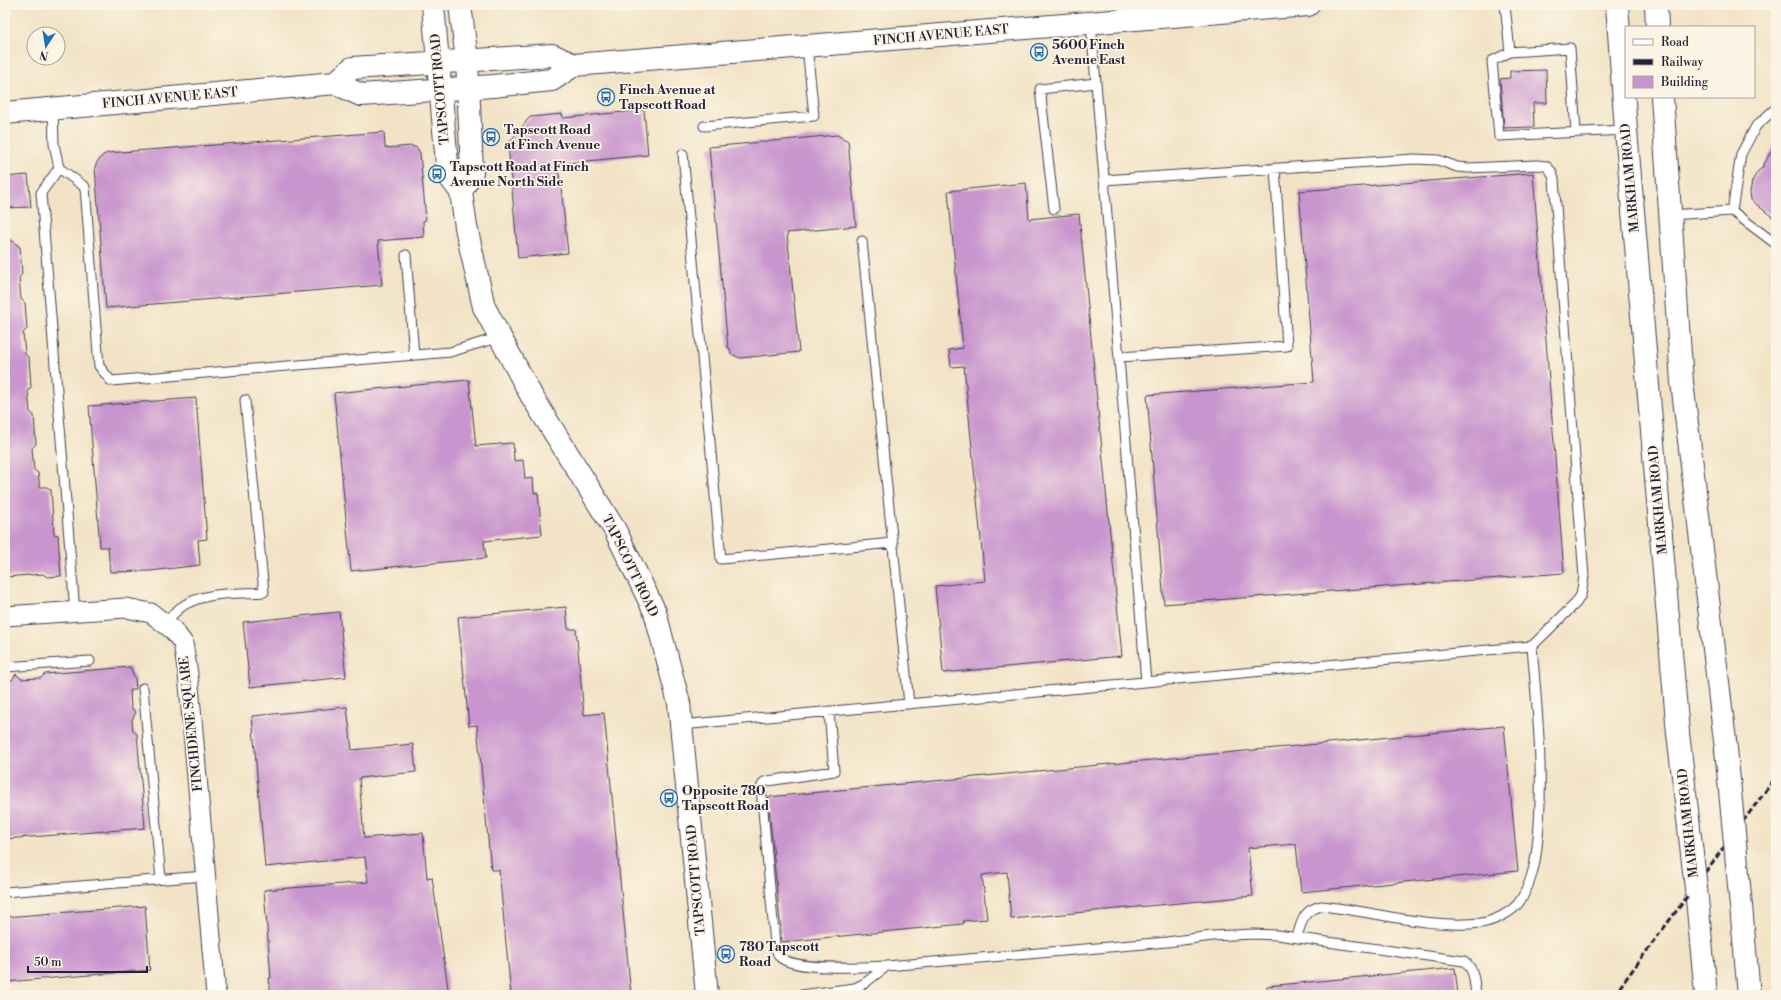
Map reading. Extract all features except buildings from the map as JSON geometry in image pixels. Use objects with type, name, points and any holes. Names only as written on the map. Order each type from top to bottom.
[{"type":"main road","name":"TAPSCOTT ROAD","points":[[433,5],[448,175],[461,192],[466,226],[484,308],[531,395],[615,530],[655,612],[679,703],[707,995]]},
{"type":"main road","name":"TAPSCOTT ROAD","points":[[460,5],[467,60],[472,172],[461,192]]},
{"type":"main road","name":"FINCH AVENUE EAST","points":[[5,113],[335,83],[361,95],[468,88],[552,80],[574,66],[1091,23],[1129,16],[1308,5]]},
{"type":"main road","name":"MARKHAM ROAD","points":[[1617,5],[1626,130],[1678,733],[1696,888],[1706,995]]},
{"type":"main road","points":[[1656,5],[1657,26]]},
{"type":"main road","points":[[335,83],[352,68],[552,55],[574,66]]},
{"type":"main road","points":[[1662,98],[1682,382],[1726,748],[1749,995]]},
{"type":"street","name":"FINCHDENE SQUARE","points":[[5,616],[126,608],[150,613],[173,630],[183,644],[188,674],[216,995]]},
{"type":"lane","points":[[1505,5],[1510,52]]},
{"type":"lane","points":[[1091,23],[1146,682]]},
{"type":"lane","points":[[704,126],[814,116],[807,46]]},
{"type":"lane","points":[[1576,132],[1570,48],[1510,52],[1492,61],[1499,136],[1626,130]]},
{"type":"lane","points":[[1054,209],[1040,89],[1096,83]]},
{"type":"lane","points":[[1732,211],[1741,154],[1756,126],[1776,108]]},
{"type":"lane","points":[[53,109],[54,144],[59,168],[85,187],[99,366],[111,381],[450,352],[500,338]]},
{"type":"lane","points":[[683,154],[721,559],[893,544]]},
{"type":"lane","points":[[681,725],[1532,646],[1576,603],[1584,587],[1554,179],[1552,171],[1546,166],[1538,165],[1468,168],[1438,160],[1414,159],[1104,180]]},
{"type":"lane","points":[[59,168],[41,193],[75,612]]},
{"type":"lane","points":[[1119,357],[1287,346],[1275,168]]},
{"type":"lane","points":[[1670,214],[1732,211],[1776,244]]},
{"type":"lane","points":[[862,241],[909,704]]},
{"type":"lane","points":[[406,255],[414,355]]},
{"type":"lane","points":[[165,623],[180,608],[193,600],[211,596],[264,592],[245,400]]},
{"type":"lane","points":[[1297,937],[1306,913],[1312,908],[1322,906],[1434,923],[1460,924],[1483,923],[1504,915],[1519,903],[1533,874],[1537,849],[1540,806],[1541,765],[1532,646]]},
{"type":"lane","points":[[5,667],[90,661]]},
{"type":"lane","points":[[142,688],[161,879]]},
{"type":"lane","points":[[829,711],[834,771],[768,781],[764,782],[761,788],[775,944],[777,954],[781,958],[809,966],[886,966],[1167,942],[1212,936],[1254,934],[1297,937],[1464,961],[1469,965],[1472,972],[1476,995]]},
{"type":"lane","points":[[5,892],[206,876]]},
{"type":"lane","points":[[801,995],[855,988],[865,983],[886,966]]},
{"type":"railway","points":[[1614,995],[1776,777]]},
{"type":"place","name":"5600 Finch Avenue East","points":[[1039,52]]},
{"type":"place","name":"Finch Avenue at Tapscott Road","points":[[606,97]]},
{"type":"place","name":"Tapscott Road at Finch Avenue","points":[[491,137]]},
{"type":"place","name":"Tapscott Road at Finch Avenue North Side","points":[[437,174]]},
{"type":"place","name":"Opposite 780 Tapscott Road","points":[[669,798]]},
{"type":"place","name":"780 Tapscott Road","points":[[726,954]]}]
